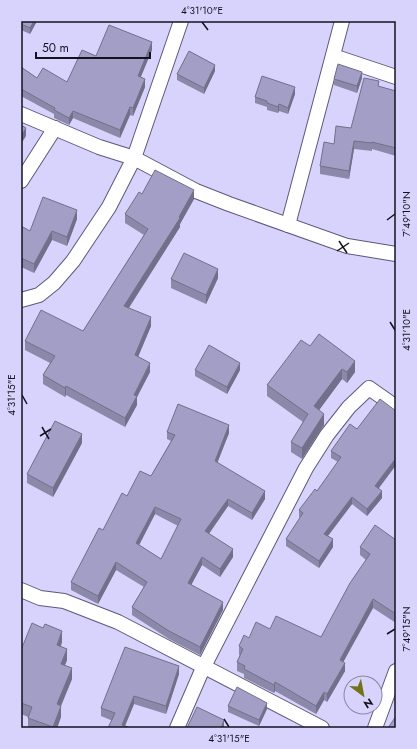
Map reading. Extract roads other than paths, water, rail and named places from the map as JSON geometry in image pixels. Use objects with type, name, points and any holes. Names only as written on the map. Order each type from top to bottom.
[{"type":"street","points":[[21,300],[39,294],[54,283],[73,261],[109,207],[134,158],[181,21]]},
{"type":"street","points":[[288,225],[342,21]]},
{"type":"street","points":[[333,56],[396,77]]},
{"type":"street","points":[[21,114],[99,147],[134,158],[196,191],[347,246],[396,254]]},
{"type":"street","points":[[21,181],[55,128]]},
{"type":"street","points":[[177,728],[203,668],[306,468],[327,435],[349,407],[369,388],[396,407]]},
{"type":"street","points":[[21,590],[40,598],[64,601],[118,622],[203,668],[322,728]]},
{"type":"street","points":[[375,728],[396,671]]}]
